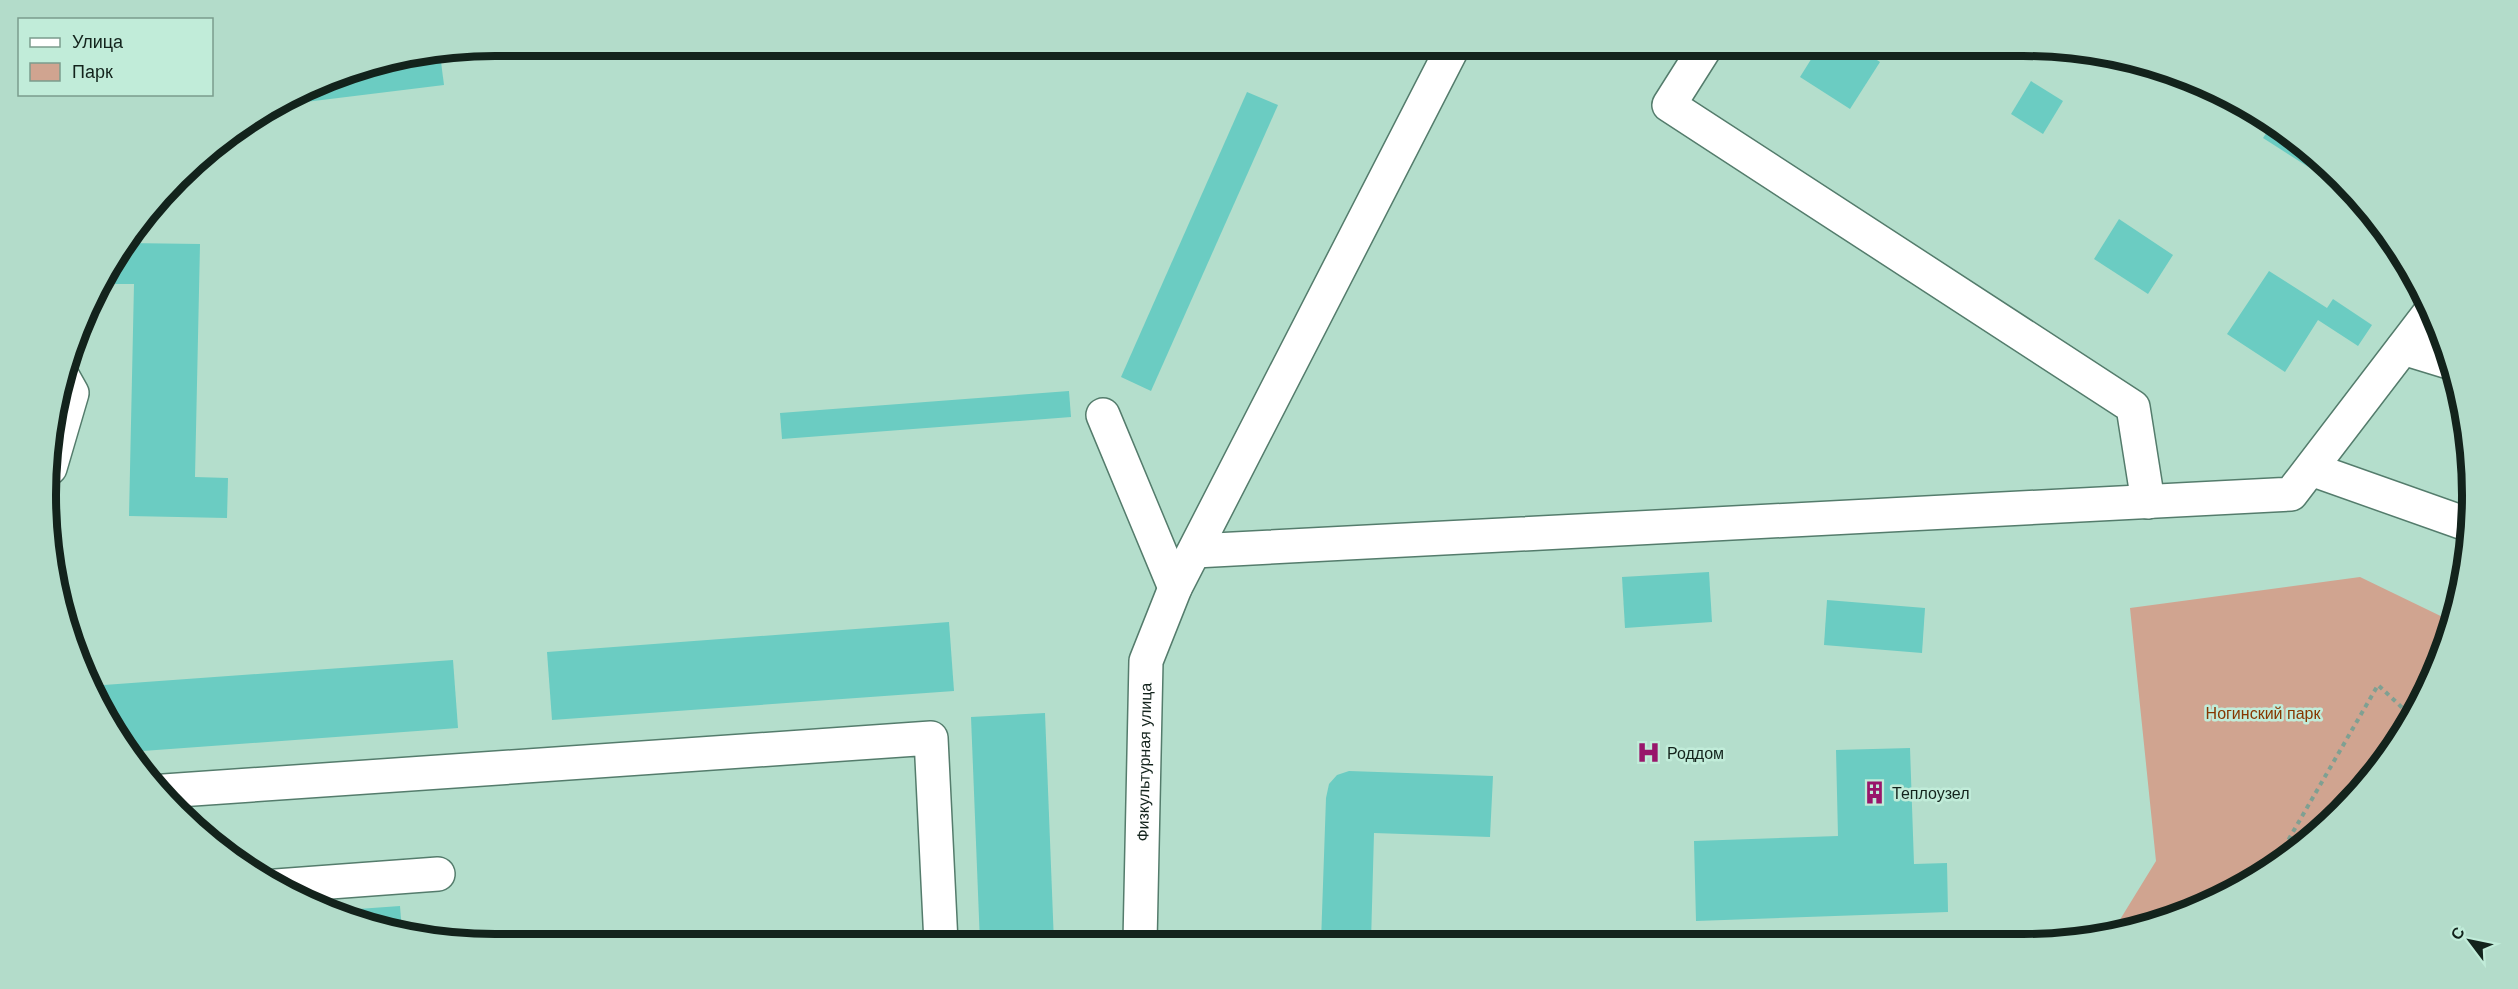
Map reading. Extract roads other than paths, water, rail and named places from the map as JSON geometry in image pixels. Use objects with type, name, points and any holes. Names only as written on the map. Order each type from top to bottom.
[{"type":"street","name":"Физкультурная улица","points":[[1140,934],[1146,661],[1175,588],[1448,56]]},
{"type":"street","points":[[1700,56],[1669,105],[2133,407],[2148,502]]},
{"type":"street","points":[[1195,551],[2291,494],[2425,319]]},
{"type":"street","points":[[2403,348],[2441,360]]},
{"type":"street","points":[[59,437],[72,393],[69,387]]},
{"type":"street","points":[[1103,415],[1175,588]]},
{"type":"street","points":[[2311,469],[2462,522]]},
{"type":"street","points":[[169,790],[931,738],[941,934]]},
{"type":"street","points":[[294,885],[438,874]]},
{"type":"place","name":"Роддом","points":[[1649,753]]},
{"type":"place","name":"Теплоузел","points":[[1874,793]]},
{"type":"park label","name":"Ногинский парк","points":[[2263,713]]}]
